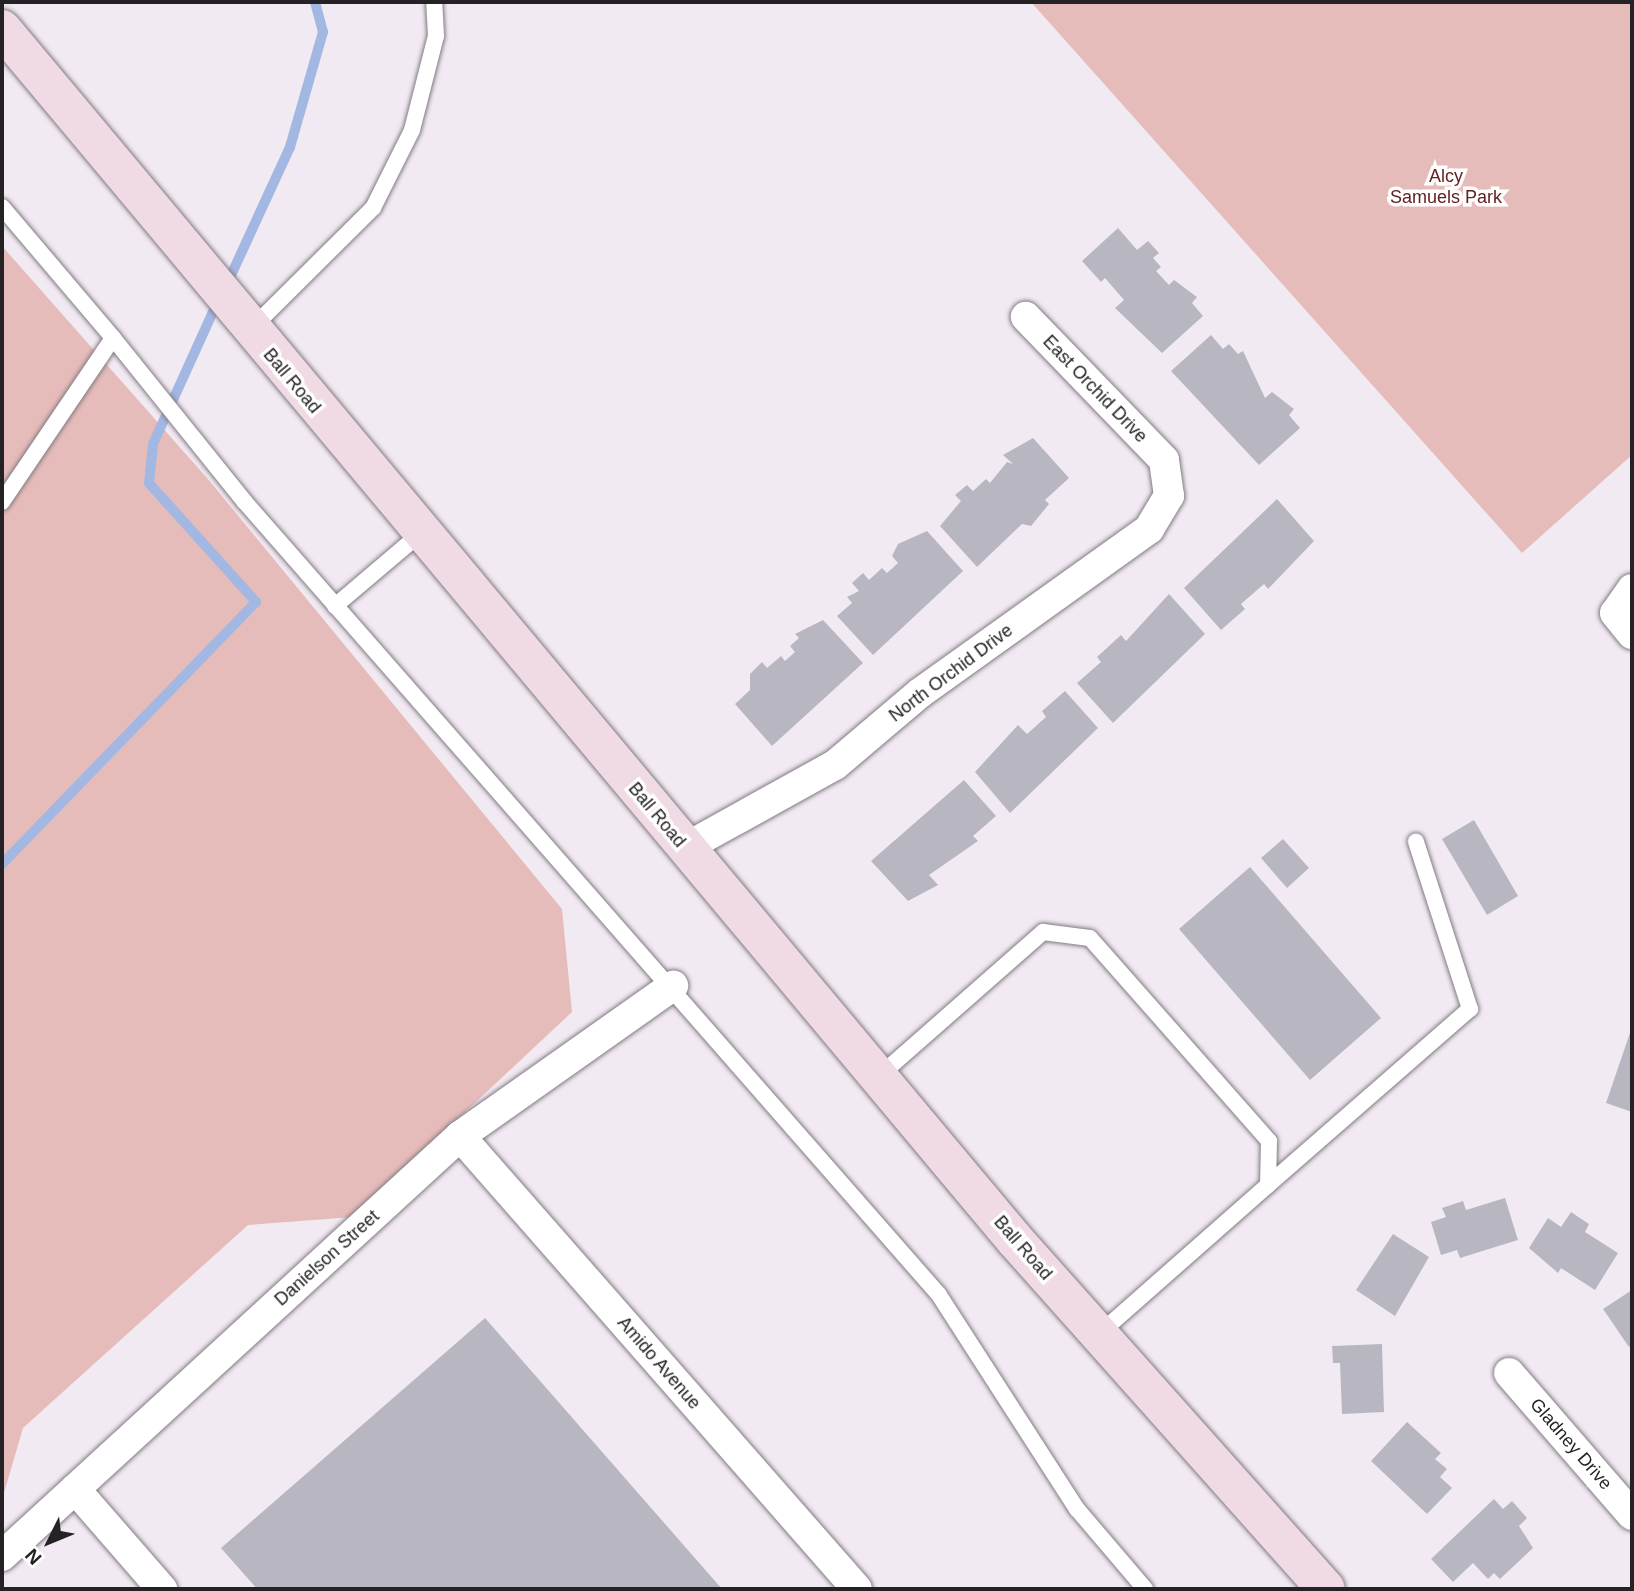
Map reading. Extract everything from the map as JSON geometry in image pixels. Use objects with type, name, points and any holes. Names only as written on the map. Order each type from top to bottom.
[{"type":"main road","name":"Ball Road","points":[[2,29],[244,324],[878,1077],[1099,1334],[1326,1589]]},
{"type":"street","name":"East Orchid Drive","points":[[1026,317],[1164,460]]},
{"type":"street","name":"North Orchid Drive","points":[[685,848],[835,765],[920,694],[1149,529],[1169,496],[1164,460]]},
{"type":"street","points":[[1632,589],[1615,613],[1632,634]]},
{"type":"street","name":"Danielson Street","points":[[2,1556],[460,1136],[673,986]]},
{"type":"street","name":"Amido Avenue","points":[[460,1136],[858,1589]]},
{"type":"street","name":"Gladney Drive","points":[[1509,1373],[1632,1515]]},
{"type":"street","points":[[75,1489],[162,1589]]},
{"type":"lane","points":[[244,324],[373,208],[412,130],[436,36],[434,2]]},
{"type":"lane","points":[[2,207],[162,394],[335,606],[673,986],[939,1295],[1077,1509],[1145,1589]]},
{"type":"lane","points":[[2,502],[114,338]]},
{"type":"lane","points":[[335,606],[420,534]]},
{"type":"lane","points":[[1099,1334],[1470,1009],[1416,842]]},
{"type":"lane","points":[[878,1077],[1043,932],[1090,938],[1269,1141],[1268,1185]]},
{"type":"green space","name":"Alcy Samuels Park","points":[[1031,2],[1632,2],[1632,455],[1522,553]]},
{"type":"green space","points":[[2,246],[207,478],[562,909],[572,1012],[353,1217],[248,1225],[23,1428],[2,1500]]},
{"type":"building","points":[[1118,228],[1137,250],[1148,241],[1159,253],[1153,258],[1161,267],[1156,271],[1169,285],[1174,280],[1197,297],[1192,303],[1203,316],[1162,353],[1115,308],[1124,300],[1105,278],[1101,282],[1082,261]]},
{"type":"building","points":[[1211,335],[1223,349],[1229,344],[1238,354],[1243,351],[1265,398],[1272,392],[1294,409],[1289,415],[1300,428],[1259,465],[1171,371]]},
{"type":"building","points":[[1033,438],[1069,478],[1045,500],[1049,504],[1031,526],[1022,524],[977,567],[940,526],[961,501],[955,495],[967,485],[973,491],[986,479],[990,483],[1007,462],[1013,464],[1003,455]]},
{"type":"building","points":[[1277,499],[1314,541],[1268,589],[1264,584],[1241,604],[1245,609],[1221,630],[1184,588]]},
{"type":"building","points":[[927,531],[963,571],[873,655],[837,616],[852,603],[847,597],[859,591],[852,583],[863,573],[869,580],[882,568],[887,573],[898,563],[892,556],[898,544]]},
{"type":"building","points":[[1169,594],[1205,634],[1113,723],[1077,683],[1101,662],[1097,657],[1121,635],[1126,641]]},
{"type":"building","points":[[823,620],[863,663],[772,746],[735,704],[750,690],[750,674],[762,662],[767,668],[781,656],[785,661],[795,652],[790,646],[799,638],[795,634]]},
{"type":"building","points":[[1065,691],[1098,728],[1010,813],[975,772],[1018,725],[1027,734],[1046,717],[1042,711]]},
{"type":"building","points":[[964,780],[996,816],[973,836],[978,841],[929,875],[938,885],[908,901],[871,861]]},
{"type":"building","points":[[1474,820],[1518,896],[1487,915],[1442,839]]},
{"type":"building","points":[[1283,839],[1309,868],[1287,888],[1261,858]]},
{"type":"building","points":[[1250,867],[1381,1018],[1310,1080],[1179,929]]},
{"type":"building","points":[[1632,1027],[1632,1112],[1606,1103]]},
{"type":"building","points":[[1505,1198],[1518,1240],[1460,1258],[1457,1250],[1441,1255],[1431,1222],[1446,1217],[1442,1208],[1463,1201],[1466,1210]]},
{"type":"building","points":[[1571,1212],[1589,1224],[1585,1232],[1618,1253],[1595,1290],[1561,1268],[1558,1273],[1529,1248],[1548,1218],[1561,1227]]},
{"type":"building","points":[[1393,1234],[1429,1257],[1395,1316],[1356,1290]]},
{"type":"building","points":[[1632,1290],[1632,1344],[1629,1347],[1603,1309]]},
{"type":"building","points":[[485,1318],[722,1589],[257,1589],[221,1548]]},
{"type":"building","points":[[1382,1344],[1384,1412],[1342,1414],[1340,1363],[1333,1363],[1332,1346]]},
{"type":"building","points":[[1407,1422],[1441,1453],[1435,1459],[1447,1469],[1440,1477],[1452,1488],[1427,1514],[1371,1461]]},
{"type":"building","points":[[1494,1499],[1503,1509],[1512,1501],[1527,1518],[1519,1526],[1533,1548],[1500,1579],[1494,1573],[1488,1579],[1473,1563],[1453,1582],[1431,1559]]},
{"type":"waterway","points":[[227,284],[290,147],[323,32],[315,2]]},
{"type":"waterway","points":[[2,864],[256,602],[149,483],[153,444],[218,301]]}]
